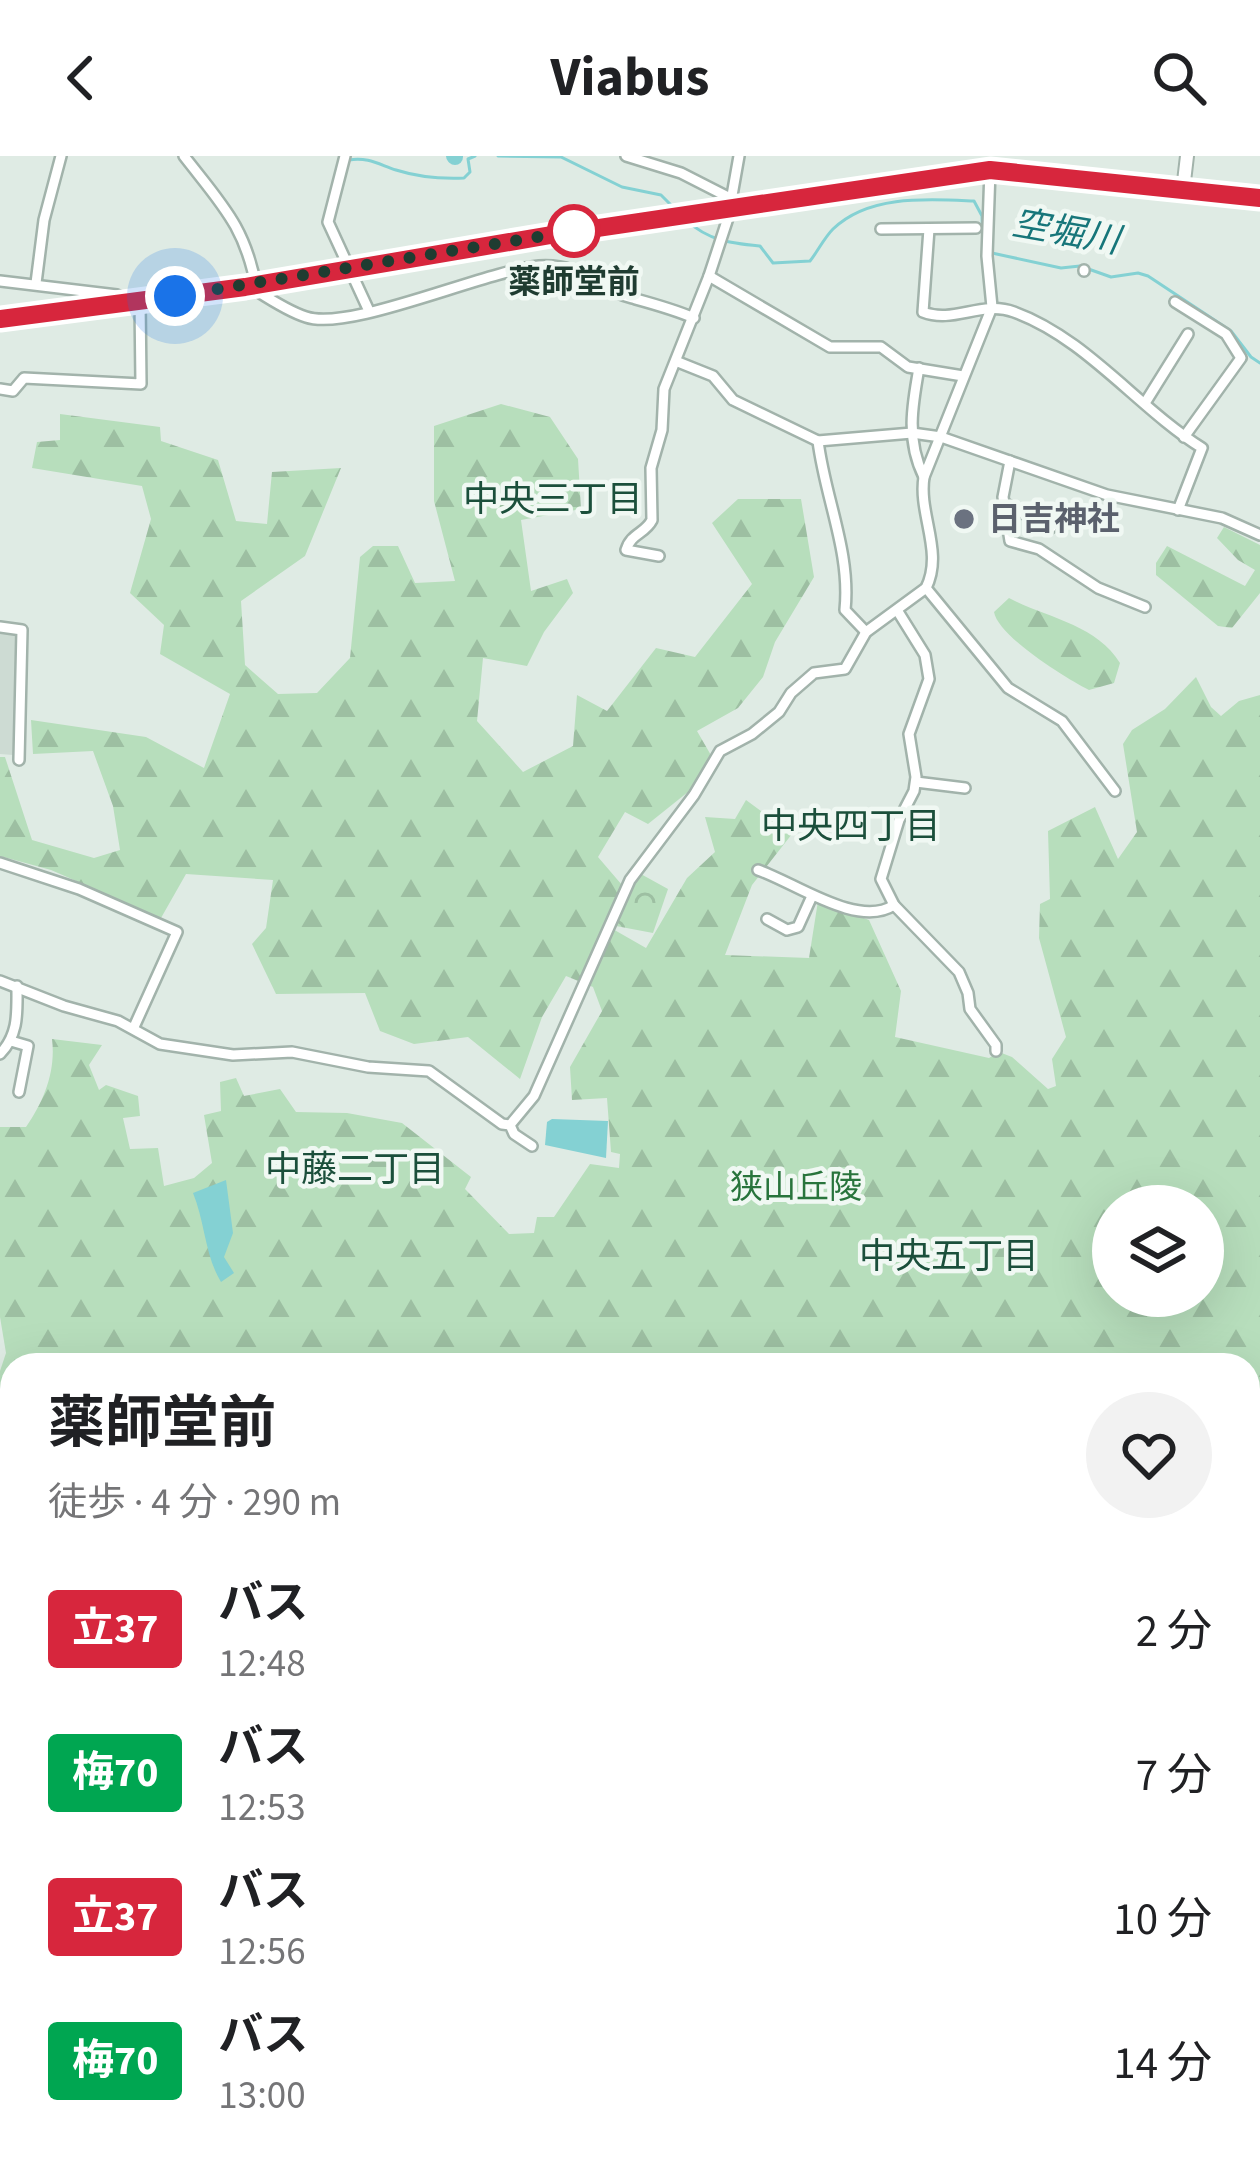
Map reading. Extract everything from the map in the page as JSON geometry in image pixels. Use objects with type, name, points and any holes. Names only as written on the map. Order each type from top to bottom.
[{"type":"main road","points":[[0,319],[256,286],[991,163],[1260,198]]},
{"type":"street","points":[[36,283],[44,220],[61,156]]},
{"type":"street","points":[[184,156],[237,225],[250,253],[259,293],[304,317],[369,311],[539,266],[563,266],[594,277],[629,298],[660,303],[694,317]]},
{"type":"street","points":[[626,156],[681,173],[731,204]]},
{"type":"street","points":[[658,556],[626,550],[635,533],[649,527],[652,520],[651,468],[662,430],[664,389],[710,276],[740,156]]},
{"type":"street","points":[[1184,190],[1186,156]]},
{"type":"street","points":[[344,160],[328,222],[369,311]]},
{"type":"street","points":[[510,1125],[534,1096],[630,880],[694,795],[719,751],[752,734],[779,712],[791,693],[814,673],[845,669],[866,632],[926,588],[933,566],[922,491],[925,477],[992,307],[987,252],[991,163]]},
{"type":"street","points":[[881,230],[976,228]]},
{"type":"street","points":[[929,229],[923,313],[947,317],[992,307],[1029,319],[1078,348],[1202,448],[1178,510]]},
{"type":"street","points":[[710,276],[830,347],[881,347],[908,367],[963,376]]},
{"type":"street","points":[[0,281],[117,295],[136,302],[141,384],[24,378],[13,391],[0,389]]},
{"type":"street","points":[[1175,302],[1226,334],[1241,358],[1184,437]]},
{"type":"street","points":[[1145,403],[1188,334]]},
{"type":"street","points":[[678,362],[713,376],[733,400],[818,441],[912,433],[941,437],[1107,495],[1222,518],[1260,535]]},
{"type":"street","points":[[919,368],[910,412],[925,477]]},
{"type":"street","points":[[818,441],[842,544],[845,610],[866,632]]},
{"type":"street","points":[[1010,461],[1004,502],[1010,541],[1039,549],[1098,588],[1145,607]]},
{"type":"street","points":[[1004,502],[1051,528]]},
{"type":"street","points":[[926,588],[1008,688],[1063,721],[1115,791]]},
{"type":"street","points":[[898,610],[929,670],[908,734],[916,782],[880,873],[894,905],[961,975],[970,1010],[996,1051]]},
{"type":"street","points":[[0,627],[22,630],[19,760]]},
{"type":"street","points":[[916,782],[965,788]]},
{"type":"street","points":[[0,863],[79,889],[177,932],[134,1027]]},
{"type":"street","points":[[758,870],[812,896],[866,913],[883,913],[894,905]]},
{"type":"street","points":[[767,919],[787,930],[798,927],[812,896]]},
{"type":"street","points":[[0,981],[134,1027],[160,1044],[233,1055],[278,1051],[384,1069],[429,1071],[510,1125],[514,1134],[532,1146]]},
{"type":"street","points":[[0,1054],[17,1024],[17,986]]},
{"type":"street","points":[[11,1041],[28,1046],[20,1092]]},
{"type":"shaded area","points":[[0,628],[20,631],[13,755],[0,754]]},
{"type":"green space","name":"狭山丘陵","points":[[501,404],[550,417],[578,459],[581,509],[521,520],[531,591],[567,579],[573,593],[544,632],[527,666],[483,658],[477,721],[523,772],[573,746],[577,695],[607,711],[656,648],[695,657],[752,584],[712,523],[738,499],[801,499],[814,577],[775,642],[763,677],[738,708],[697,731],[712,757],[688,792],[648,824],[625,812],[598,857],[622,885],[611,928],[646,948],[687,878],[715,852],[705,817],[735,819],[746,800],[792,834],[752,885],[725,955],[809,958],[818,901],[869,920],[901,991],[895,1037],[989,1058],[999,1052],[1012,1057],[1048,1089],[1056,1086],[1052,1059],[1066,1037],[1039,938],[1040,904],[1050,899],[1048,831],[1095,807],[1118,859],[1137,832],[1123,744],[1132,730],[1165,709],[1196,677],[1221,716],[1239,701],[1260,695],[1260,1353],[6,1353],[0,1317],[0,1127],[26,1127],[32,1117],[50,1074],[52,1039],[102,1045],[89,1065],[99,1090],[106,1085],[138,1096],[140,1116],[123,1118],[130,1149],[158,1148],[164,1186],[194,1178],[212,1163],[204,1115],[221,1111],[220,1082],[236,1078],[244,1096],[280,1089],[296,1112],[347,1113],[402,1123],[471,1177],[465,1189],[509,1234],[534,1233],[537,1217],[554,1217],[590,1164],[619,1168],[620,1154],[611,1152],[607,1098],[572,1100],[570,1067],[602,1011],[593,987],[566,976],[542,1017],[520,1079],[468,1037],[414,1044],[380,1031],[365,993],[276,994],[252,944],[266,928],[273,880],[186,874],[161,918],[51,870],[0,856],[0,757],[5,757],[32,840],[94,858],[120,850],[113,806],[93,751],[33,754],[31,720],[146,737],[204,768],[230,694],[160,654],[164,625],[130,593],[151,519],[142,486],[32,468],[37,442],[60,440],[60,414],[160,427],[161,441],[218,460],[236,521],[267,524],[272,472],[341,468],[305,556],[241,601],[245,665],[278,694],[317,693],[350,658],[360,557],[373,546],[398,546],[415,583],[455,581],[434,501],[434,426]]},
{"type":"green space","points":[[1224,527],[1260,545],[1260,593],[1232,628],[1218,626],[1156,575],[1156,563],[1167,546],[1245,586],[1255,570],[1217,538]]},
{"type":"green space","points":[[1009,598],[1098,639],[1120,663],[1114,683],[1089,690],[1019,644],[994,612]]},
{"type":"green space","points":[[639,873],[668,889],[653,933],[616,926]]},
{"type":"water","points":[[608,1121],[606,1158],[545,1145],[547,1122]]},
{"type":"water","points":[[226,1180],[233,1233],[224,1257],[234,1273],[221,1282],[193,1193]]},
{"type":"waterway","name":"空堀川","points":[[349,160],[367,160],[421,176],[464,178],[470,172],[468,159],[475,156]]},
{"type":"waterway","name":"空堀川","points":[[498,156],[561,157],[622,187],[661,195],[675,209]]},
{"type":"waterway","name":"空堀川","points":[[686,220],[720,240],[760,246],[773,263],[810,261],[833,229],[864,210],[900,201],[974,201],[982,216],[983,251]]},
{"type":"waterway","name":"空堀川","points":[[992,253],[1061,268],[1080,266],[1111,277],[1148,276],[1231,331],[1260,363]]},
{"type":"bus line","name":"立37","points":[[0,319],[245,287],[551,235],[990,170],[1260,198]]},
{"type":"place","name":"薬師堂前","points":[[574,231]]},
{"type":"place","name":"日吉神社","points":[[964,519]]},
{"type":"district","name":"中央三丁目","points":[[553,499]]},
{"type":"district","name":"中央四丁目","points":[[851,826]]},
{"type":"district","name":"中藤二丁目","points":[[355,1169]]},
{"type":"district","name":"中央五丁目","points":[[949,1256]]},
{"type":"route","points":[[175,296],[574,231]]}]
